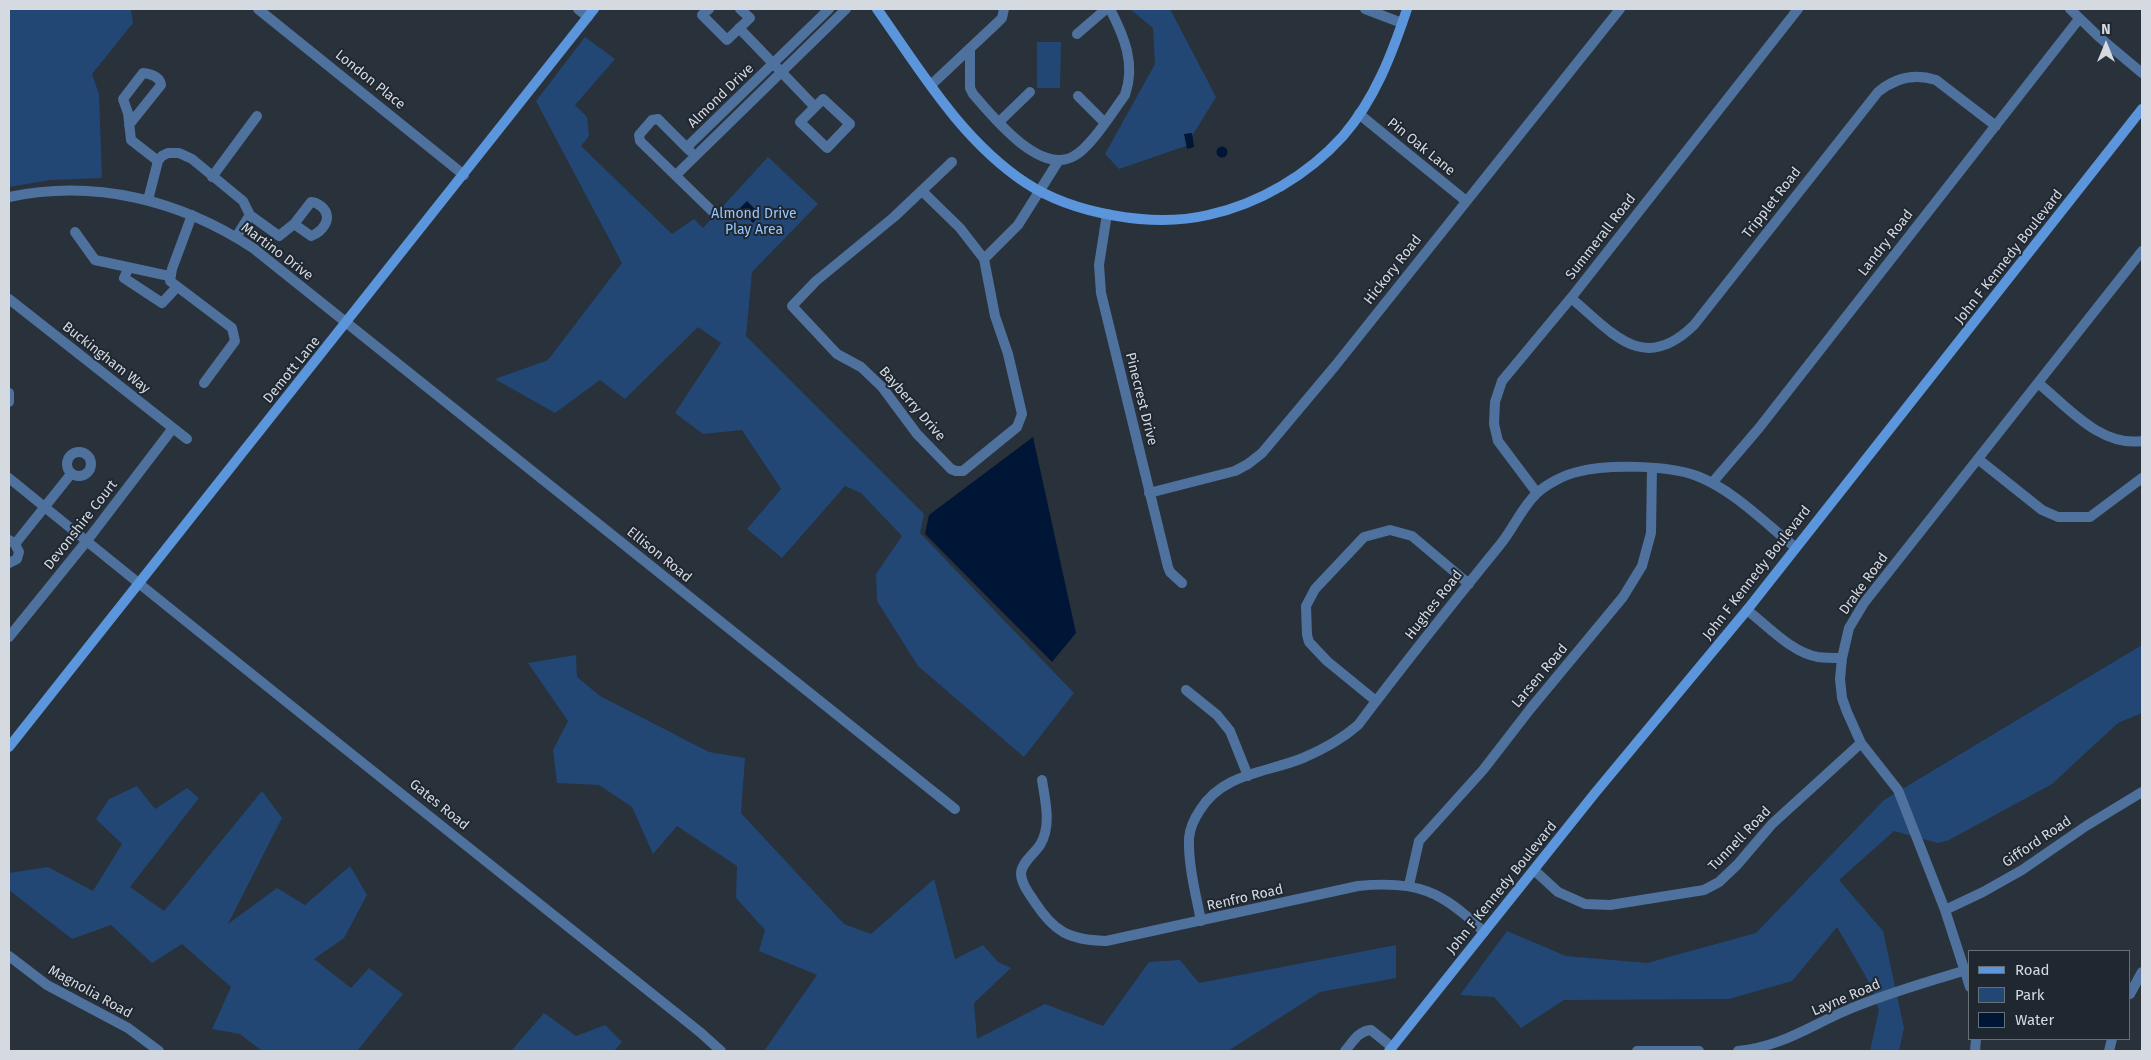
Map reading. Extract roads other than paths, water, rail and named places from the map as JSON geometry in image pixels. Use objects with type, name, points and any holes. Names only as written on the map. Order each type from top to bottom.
[{"type":"street","points":[[578,9],[591,13]]},
{"type":"street","points":[[709,9],[702,15],[727,40],[750,18],[740,9]]},
{"type":"street","name":"Almond Drive","points":[[687,147],[829,9]]},
{"type":"street","name":"Almond Drive","points":[[676,175],[846,9]]},
{"type":"street","points":[[877,9],[931,85],[980,146],[996,160],[1040,190],[1069,204],[1107,214],[1136,218],[1180,219],[1208,216],[1234,207],[1272,191],[1307,170],[1343,136],[1374,93],[1407,9]]},
{"type":"street","points":[[931,85],[1002,18],[1004,9]]},
{"type":"street","points":[[1077,34],[1106,9]]},
{"type":"street","points":[[970,48],[971,91],[999,122],[1027,149],[1059,160],[1075,156],[1105,123],[1125,94],[1129,78],[1127,44],[1110,9]]},
{"type":"street","points":[[1365,9],[1402,23]]},
{"type":"street","name":"Hickory Road","points":[[1150,493],[1235,471],[1262,453],[1335,366],[1620,9]]},
{"type":"street","name":"Summerall Road","points":[[1537,493],[1498,442],[1494,424],[1495,402],[1502,381],[1571,298],[1798,9]]},
{"type":"street","points":[[2070,9],[2142,73]]},
{"type":"street","name":"London Place","points":[[261,10],[464,175]]},
{"type":"street","name":"Demott Lane","points":[[9,747],[591,13]]},
{"type":"street","name":"Landry Road","points":[[1712,483],[1759,428],[2079,19]]},
{"type":"street","name":"Almond Drive","points":[[739,28],[815,107]]},
{"type":"street","points":[[129,125],[161,85],[159,79],[152,74],[143,73],[123,98],[128,113],[129,125],[131,140],[158,161]]},
{"type":"street","name":"Tripplet Road","points":[[1571,298],[1624,343],[1645,348],[1661,348],[1672,344],[1694,325],[1878,92],[1890,83],[1909,76],[1926,76],[1936,80],[1996,126]]},
{"type":"street","points":[[999,122],[1030,92]]},
{"type":"street","points":[[1078,96],[1105,123]]},
{"type":"street","points":[[823,98],[850,124],[827,148],[800,122],[815,107],[823,98]]},
{"type":"street","name":"John F Kennedy Boulevard","points":[[1391,1049],[1534,870],[1747,610],[2142,109]]},
{"type":"street","name":"Pin Oak Lane","points":[[1359,114],[1466,201]]},
{"type":"street","points":[[212,177],[257,116]]},
{"type":"street","name":"Almond Drive","points":[[696,156],[658,119],[652,120],[640,132],[640,141],[712,211]]},
{"type":"street","points":[[148,200],[158,161],[168,153],[179,153],[192,159],[243,201],[250,215],[279,236],[294,224]]},
{"type":"street","points":[[984,259],[1018,225],[1059,160]]},
{"type":"street","points":[[922,191],[952,162]]},
{"type":"street","name":"Martino Drive","points":[[9,197],[23,194],[77,190],[120,194],[148,200],[192,215],[236,237],[253,248],[346,323]]},
{"type":"street","name":"Bayberry Drive","points":[[922,191],[960,228],[984,259],[995,316],[1008,354],[1022,414],[1017,427],[963,471],[956,471],[917,434],[882,387],[861,367],[837,354],[792,306],[816,280],[894,217],[922,191]]},
{"type":"street","name":"Pinecrest Drive","points":[[1107,214],[1099,265],[1101,293],[1168,567],[1170,572],[1182,583]]},
{"type":"street","points":[[192,215],[169,276],[170,280],[232,328],[235,341],[204,383]]},
{"type":"street","points":[[236,237],[250,215]]},
{"type":"street","points":[[75,232],[95,260],[169,276]]},
{"type":"street","name":"Drake Road","points":[[1968,978],[1898,790],[1861,743],[1846,712],[1840,679],[1842,658],[1849,628],[1864,603],[2142,251]]},
{"type":"street","points":[[128,268],[124,278],[162,303],[177,287]]},
{"type":"street","name":"Buckingham Way","points":[[9,299],[186,440]]},
{"type":"street","name":"Ellison Road","points":[[346,323],[955,809]]},
{"type":"street","points":[[2038,383],[2104,436],[2122,442],[2142,441]]},
{"type":"street","points":[[9,393],[9,402]]},
{"type":"street","name":"Devonshire Court","points":[[9,637],[86,542],[173,428]]},
{"type":"street","points":[[1978,459],[2042,510],[2058,517],[2090,517],[2142,478]]},
{"type":"street","name":"Hughes Road","points":[[1201,921],[1191,863],[1189,838],[1193,821],[1212,793],[1223,785],[1301,759],[1340,740],[1358,725],[1506,538],[1537,493],[1576,472],[1623,467],[1670,469],[1696,475],[1712,483],[1795,547]]},
{"type":"street","name":"Larsen Road","points":[[1409,885],[1414,856],[1419,841],[1483,770],[1531,708],[1623,597],[1642,566],[1651,534],[1652,468]]},
{"type":"street","points":[[9,564],[14,562],[18,556],[18,548],[12,542],[71,474]]},
{"type":"street","name":"Gates Road","points":[[9,478],[138,584],[304,714],[721,1051]]},
{"type":"street","points":[[1376,701],[1327,661],[1309,642],[1306,606],[1315,588],[1364,537],[1390,530],[1412,536],[1469,584]]},
{"type":"street","points":[[1747,610],[1793,646],[1806,653],[1818,657],[1842,658]]},
{"type":"street","points":[[1186,690],[1217,715],[1230,731],[1248,776]]},
{"type":"street","name":"Tunnell Road","points":[[1534,870],[1558,892],[1585,904],[1610,904],[1704,890],[1719,882],[1772,824],[1861,743]]},
{"type":"street","name":"Renfro Road","points":[[1042,780],[1046,808],[1044,836],[1041,844],[1022,867],[1023,883],[1041,912],[1053,926],[1067,935],[1086,940],[1106,941],[1358,886],[1388,883],[1409,885],[1442,898],[1460,910],[1484,932]]},
{"type":"street","name":"Gifford Road","points":[[1944,910],[1983,892],[2022,870],[2086,826],[2142,792]]},
{"type":"street","name":"Magnolia Road","points":[[9,956],[47,985],[128,1028],[159,1051]]},
{"type":"street","name":"Layne Road","points":[[1738,1051],[1775,1048],[1846,1010],[1892,993],[1966,970]]},
{"type":"street","points":[[2131,992],[2142,972]]},
{"type":"street","points":[[1345,1051],[1359,1034],[1367,1030],[1371,1030],[1391,1049]]},
{"type":"street","points":[[1637,1051],[1699,1051]]},
{"type":"water","points":[[1192,133],[1194,147],[1187,149],[1184,134]]},
{"type":"water","points":[[1220,147],[1224,147],[1227,152],[1226,156],[1220,157],[1217,154],[1217,150]]},
{"type":"water","points":[[747,201],[761,215],[753,223],[739,209]]},
{"type":"water","points":[[1033,437],[1076,633],[1052,662],[925,534],[929,515]]},
{"type":"park label","name":"Almond Drive Play Area","points":[[754,222]]}]
